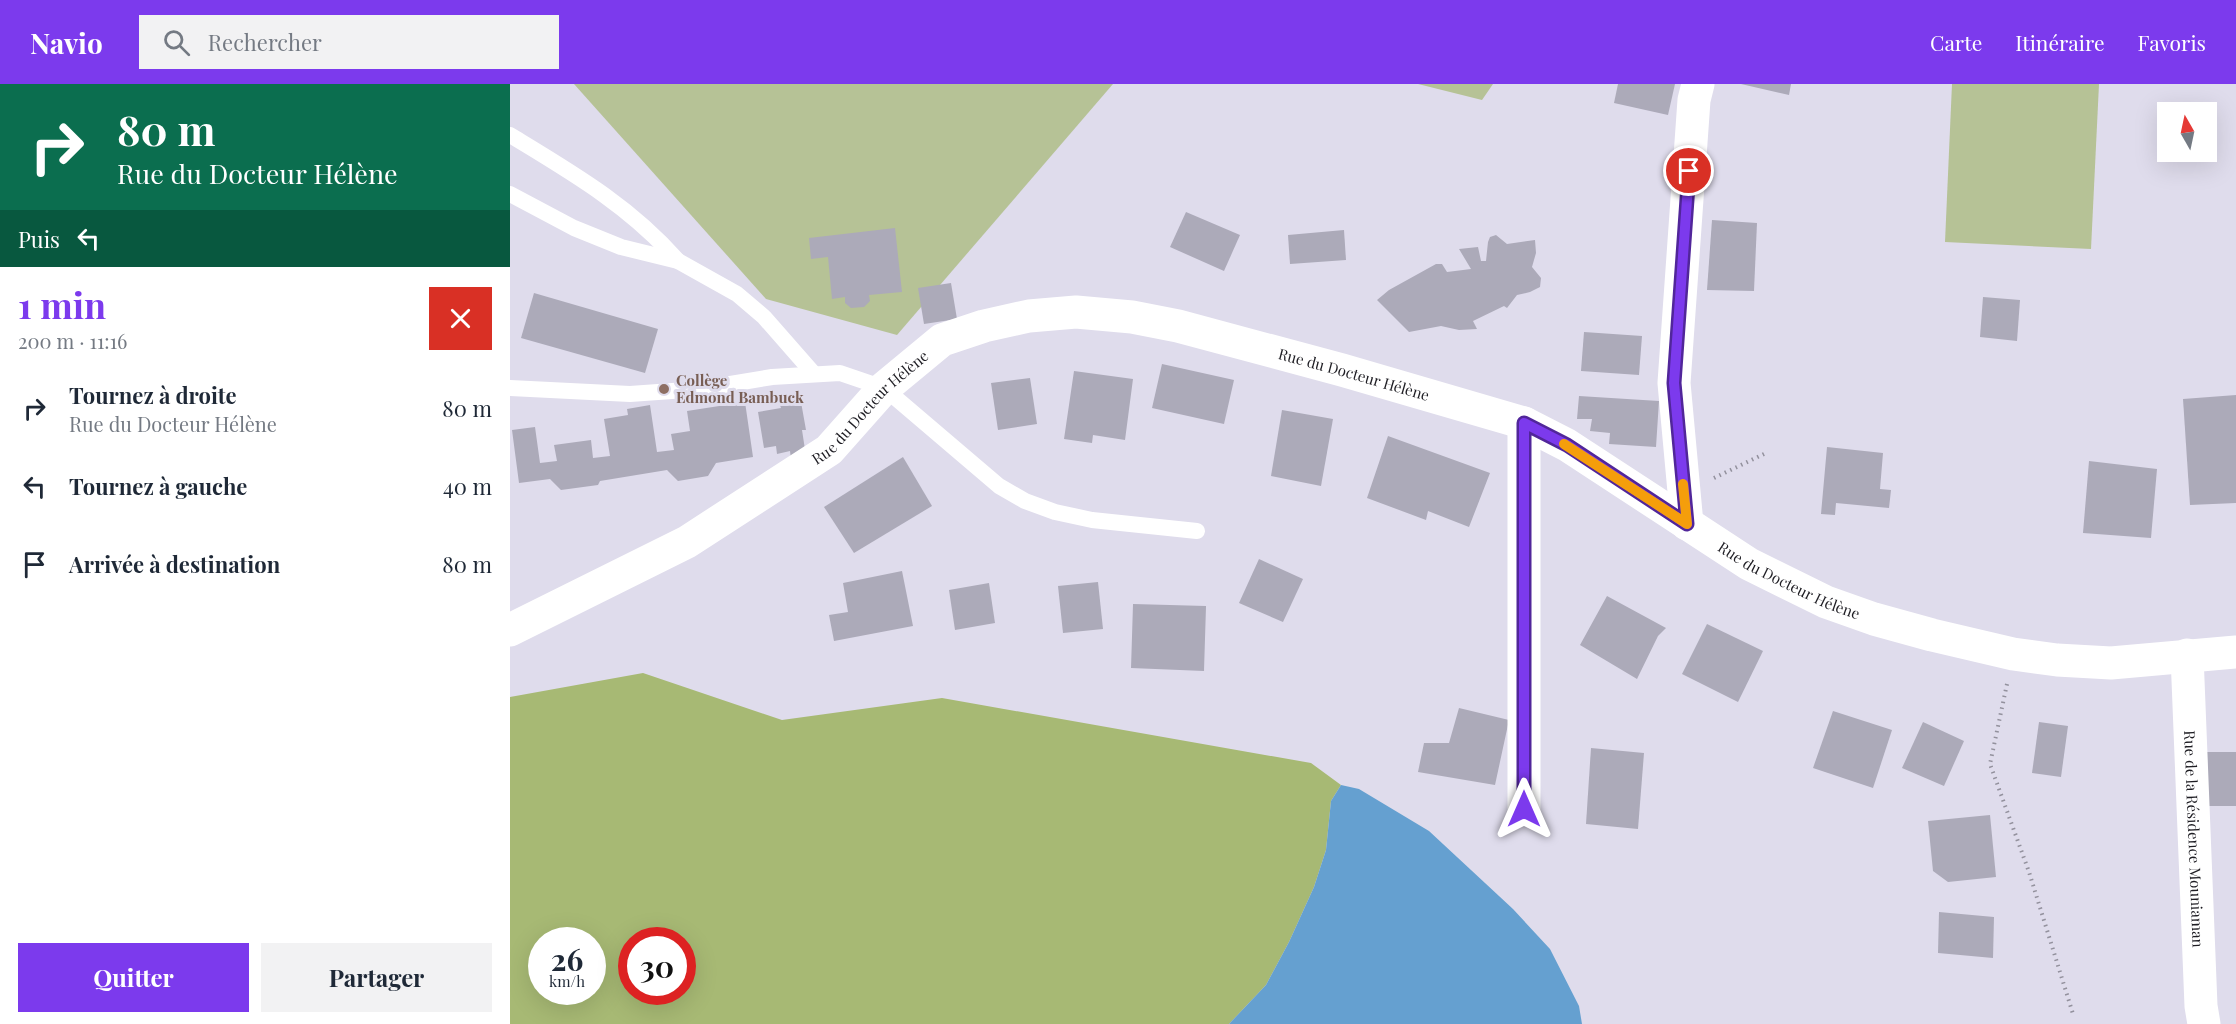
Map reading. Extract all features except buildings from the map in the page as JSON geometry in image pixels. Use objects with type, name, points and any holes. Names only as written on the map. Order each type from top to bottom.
[{"type":"street","points":[[1685,508],[1674,383],[1694,100],[1698,84]]},
{"type":"street","name":"Rue du Docteur Hélène","points":[[510,630],[687,542],[829,450],[884,388],[942,340],[984,326],[1029,316],[1076,312],[1132,317],[1178,326],[1342,370],[1524,423],[1685,508],[1749,564],[1826,602],[1932,635],[2013,654],[2111,663],[2236,652]]},
{"type":"street","points":[[1524,423],[1524,809]]},
{"type":"street","name":"Rue de la Résidence Mouniaman","points":[[2187,656],[2201,1006],[2204,1024]]},
{"type":"lane","points":[[510,135],[594,186],[655,235],[678,261]]},
{"type":"lane","points":[[510,194],[574,228],[621,248],[678,261],[737,294],[765,317],[814,374]]},
{"type":"lane","points":[[510,388],[630,394],[700,389],[772,377],[840,373],[884,388],[999,486],[1025,501],[1055,512],[1092,520],[1197,531]]},
{"type":"path","points":[[1685,508],[1766,453]]},
{"type":"path","points":[[2013,654],[1990,764],[2029,872],[2073,1014]]},
{"type":"green space","points":[[574,84],[1113,84],[897,335],[766,299]]},
{"type":"green space","points":[[1418,84],[1493,84],[1482,100]]},
{"type":"green space","points":[[1952,84],[2099,84],[2091,249],[1945,242]]},
{"type":"green space","points":[[643,673],[782,720],[942,698],[1311,763],[1341,785],[1331,801],[1326,850],[1314,887],[1289,942],[1266,985],[1229,1024],[510,1024],[510,697]]},
{"type":"water","points":[[1341,785],[1359,789],[1429,831],[1513,909],[1550,949],[1579,1006],[1582,1024],[1229,1024],[1266,985],[1289,942],[1314,887],[1326,850],[1331,801]]},
{"type":"slow traffic","points":[[1564,444],[1687,524],[1683,484]]},
{"type":"place","name":"Collège Edmond Bambuck","points":[[664,389]]},
{"type":"route","points":[[1524,809],[1524,423],[1567,445],[1687,524],[1674,383],[1689,171]]}]
